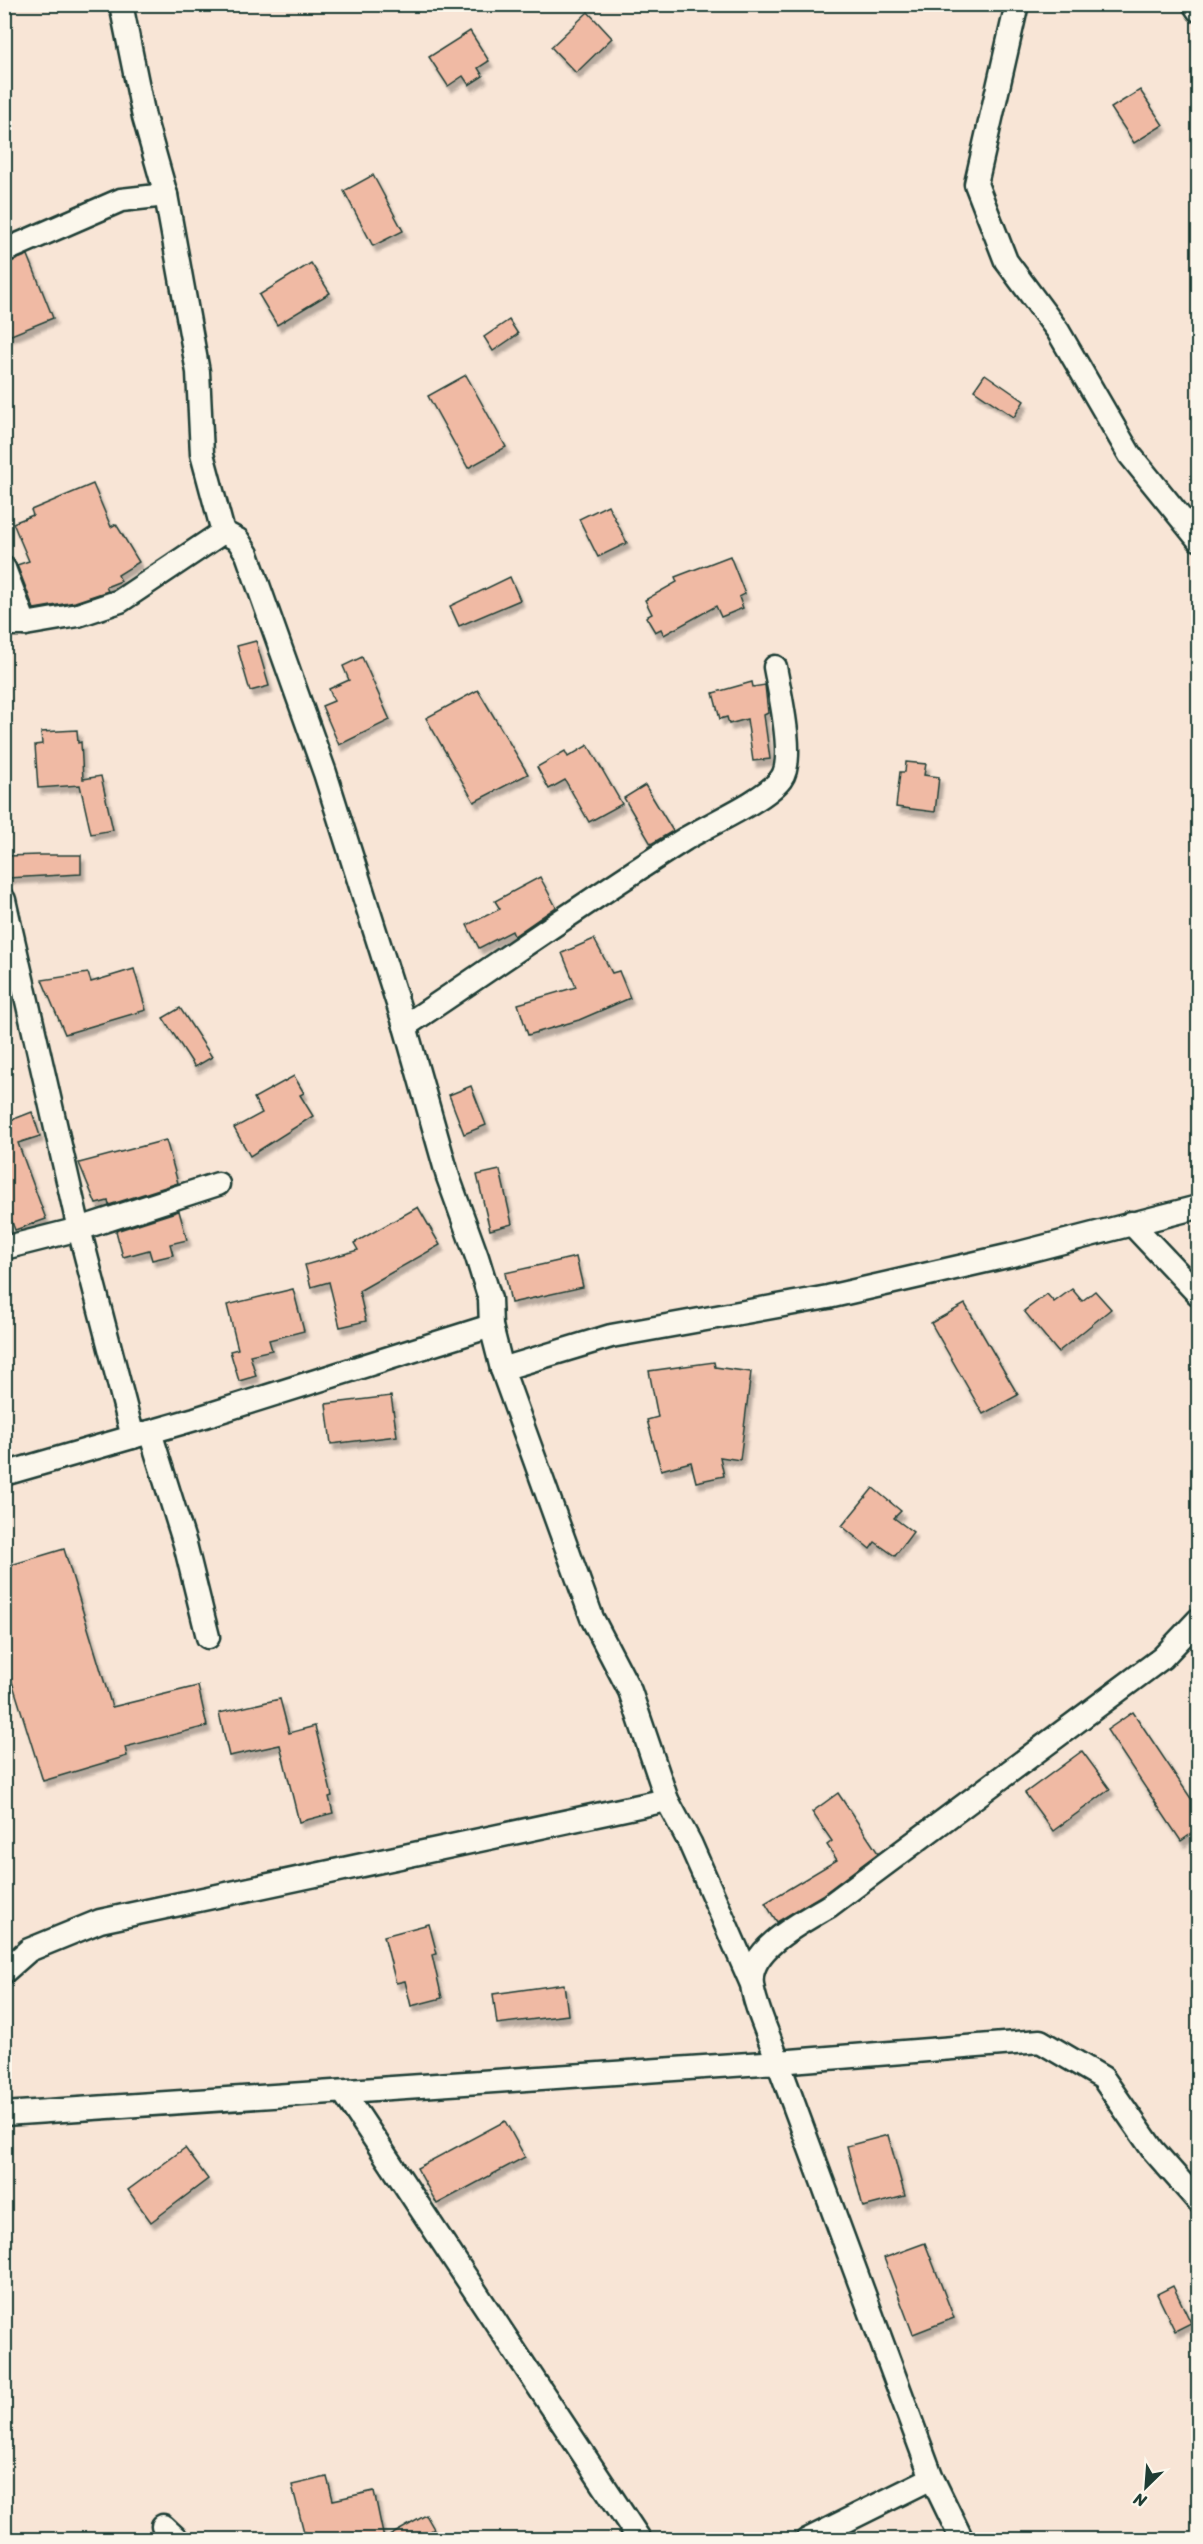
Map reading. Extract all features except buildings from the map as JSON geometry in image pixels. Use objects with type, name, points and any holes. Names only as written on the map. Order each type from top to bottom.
[{"type":"street","points":[[122,4],[144,117],[166,195],[198,372],[202,454],[223,532],[238,540],[264,595],[325,773],[405,1026],[448,1177],[490,1299],[491,1326],[502,1369],[567,1551],[592,1618],[630,1691],[667,1800],[690,1843],[751,1982],[778,2062],[932,2478],[962,2540]]},
{"type":"street","points":[[1017,4],[975,184],[1006,261],[1058,331],[1131,454],[1198,539]]},
{"type":"street","points":[[1194,4],[1198,10]]},
{"type":"street","points":[[4,250],[121,200],[166,195]]},
{"type":"street","points":[[4,568],[14,624],[78,615],[120,601],[223,532]]},
{"type":"street","points":[[405,1026],[686,839],[768,791],[783,777],[786,750],[775,667]]},
{"type":"street","points":[[4,900],[79,1229],[142,1434],[185,1544],[208,1637]]},
{"type":"street","points":[[4,1248],[79,1229],[218,1184]]},
{"type":"street","points":[[502,1369],[610,1336],[828,1297],[1016,1254],[1198,1207]]},
{"type":"street","points":[[1131,1223],[1198,1294]]},
{"type":"street","points":[[4,1474],[142,1434],[491,1326]]},
{"type":"street","points":[[751,1982],[759,1956],[779,1938],[838,1899],[1153,1665],[1198,1620]]},
{"type":"street","points":[[4,1972],[29,1950],[100,1922],[667,1800]]},
{"type":"street","points":[[4,2114],[778,2062],[1040,2041],[1103,2078],[1153,2150],[1198,2201]]},
{"type":"street","points":[[344,2092],[640,2540]]},
{"type":"street","points":[[807,2540],[932,2478]]}]
